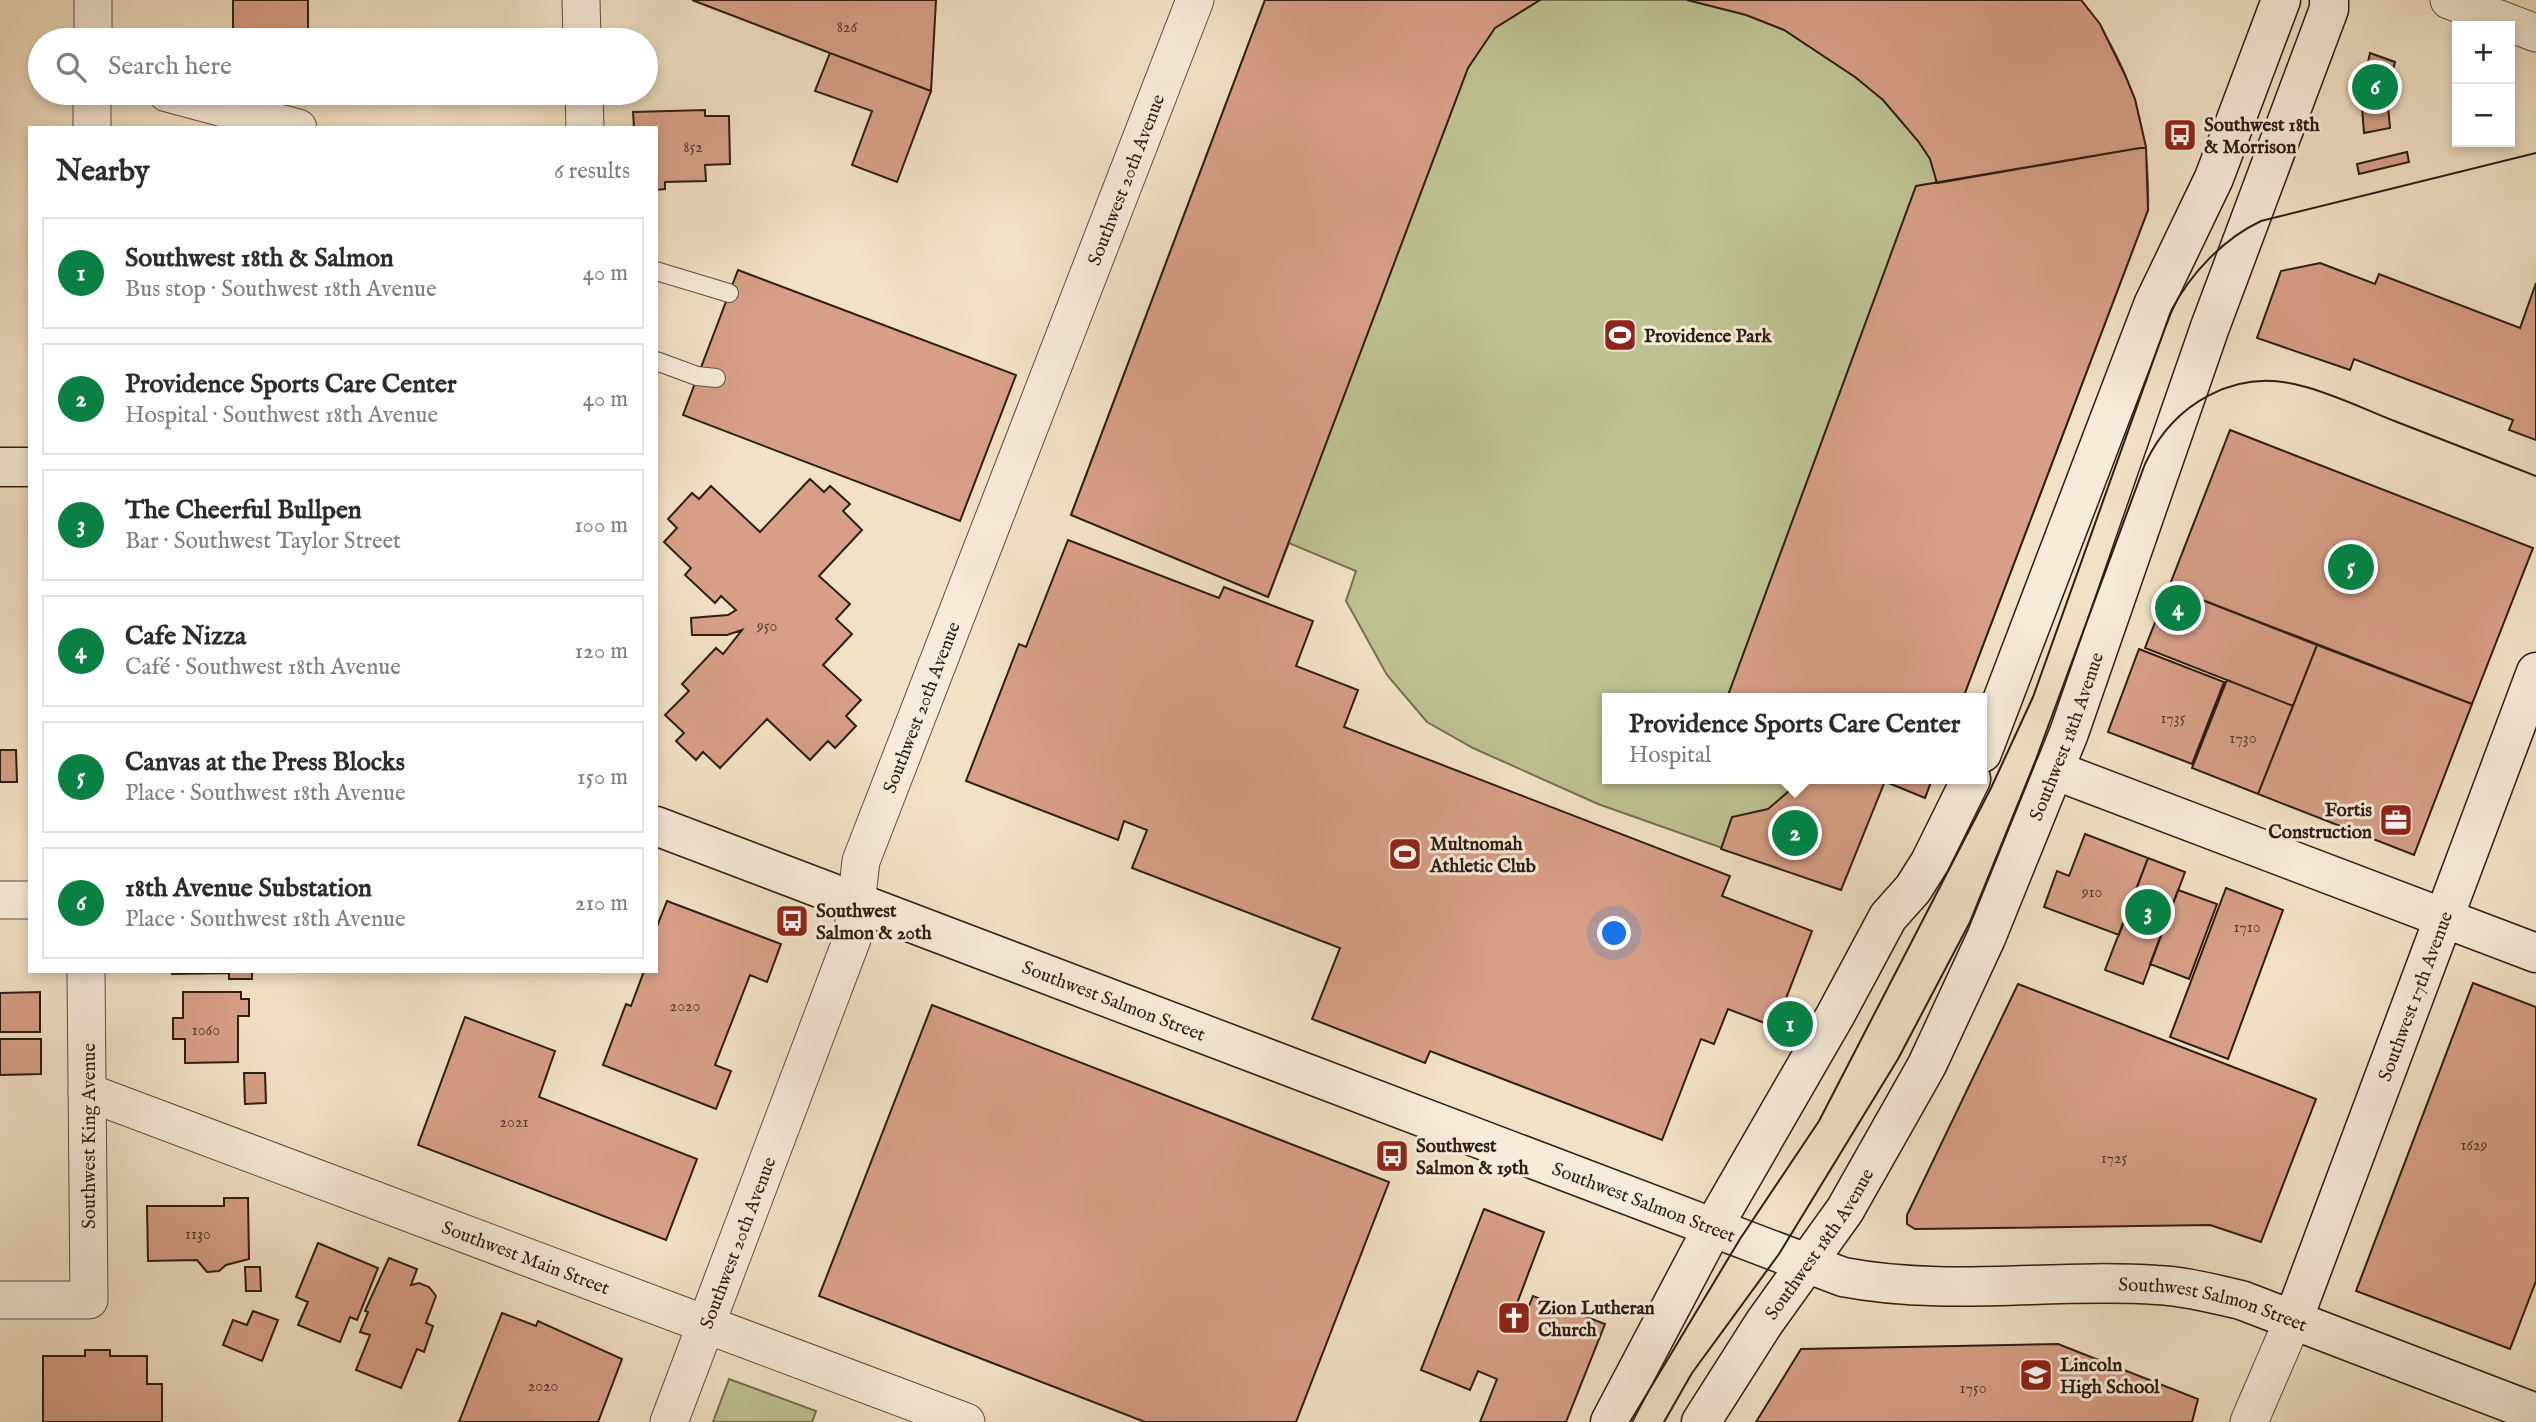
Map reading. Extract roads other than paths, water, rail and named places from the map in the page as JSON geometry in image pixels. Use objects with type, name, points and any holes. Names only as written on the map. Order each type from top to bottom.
[{"type":"street","points":[[93,0],[93,28]]},
{"type":"street","points":[[581,0],[582,28]]},
{"type":"street","name":"Southwest 20th Avenue","points":[[669,1422],[852,939],[861,861],[1195,0]]},
{"type":"street","points":[[1987,740],[2158,292],[2214,178],[2281,0]]},
{"type":"street","name":"Southwest 18th Avenue","points":[[1701,1422],[1759,1330],[1845,1210],[1927,1065],[1986,939],[2054,770],[2210,327],[2329,9],[2329,0]]},
{"type":"street","points":[[2449,0],[2536,33]]},
{"type":"street","points":[[92,105],[92,126]]},
{"type":"street","points":[[212,105],[291,126]]},
{"type":"street","points":[[584,105],[585,126]]},
{"type":"street","points":[[0,467],[28,467]]},
{"type":"street","name":"Southwest 17th Avenue","points":[[2293,1320],[2446,919],[2536,672]]},
{"type":"street","points":[[2054,770],[2536,953]]},
{"type":"street","points":[[1610,1422],[1712,1228],[1836,1014],[1888,917],[1913,889],[1930,862],[1969,784]]},
{"type":"street","name":"Southwest Salmon Street","points":[[658,827],[1807,1265],[1853,1279],[1916,1286],[2160,1285],[2241,1300],[2536,1413]]},
{"type":"street","points":[[0,901],[28,901]]},
{"type":"street","name":"Southwest King Avenue","points":[[0,1300],[89,1300],[86,973]]},
{"type":"street","name":"Southwest Main Street","points":[[87,1092],[966,1422]]},
{"type":"street","points":[[2249,1422],[2293,1320]]},
{"type":"lane","points":[[658,272],[729,293]]},
{"type":"lane","points":[[658,362],[697,376],[716,378]]},
{"type":"tram line","points":[[1630,1422],[1740,1239],[1819,1121],[1991,788],[2033,697],[2171,311],[2188,284],[2221,248],[2261,221],[2536,153]]},
{"type":"tram line","points":[[1664,1422],[1692,1373],[1779,1254],[1898,1059],[1970,922],[2035,762],[2145,464],[2172,424],[2189,408],[2209,395],[2253,382],[2277,381],[2326,393],[2536,476]]},
{"type":"place","name":"18th Avenue Substation","points":[[2375,87]]},
{"type":"place","name":"Southwest 18th & Morrison","points":[[2180,135]]},
{"type":"place","name":"Providence Park","points":[[1620,335]]},
{"type":"place","name":"Canvas at the Press Blocks","points":[[2351,567]]},
{"type":"place","name":"Cafe Nizza","points":[[2178,608]]},
{"type":"place","name":"Fortis Construction","points":[[2396,820]]},
{"type":"place","name":"Providence Sports Care Center","points":[[1795,833]]},
{"type":"place","name":"Multnomah Athletic Club","points":[[1405,854]]},
{"type":"place","name":"The Cheerful Bullpen","points":[[2148,912]]},
{"type":"place","name":"Southwest Salmon & 20th","points":[[792,921]]},
{"type":"place","name":"Southwest 18th & Salmon","points":[[1790,1024]]},
{"type":"place","name":"Southwest Salmon & 19th","points":[[1392,1156]]},
{"type":"place","name":"Zion Lutheran Church","points":[[1514,1318]]},
{"type":"place","name":"Lincoln High School","points":[[2036,1375]]}]
